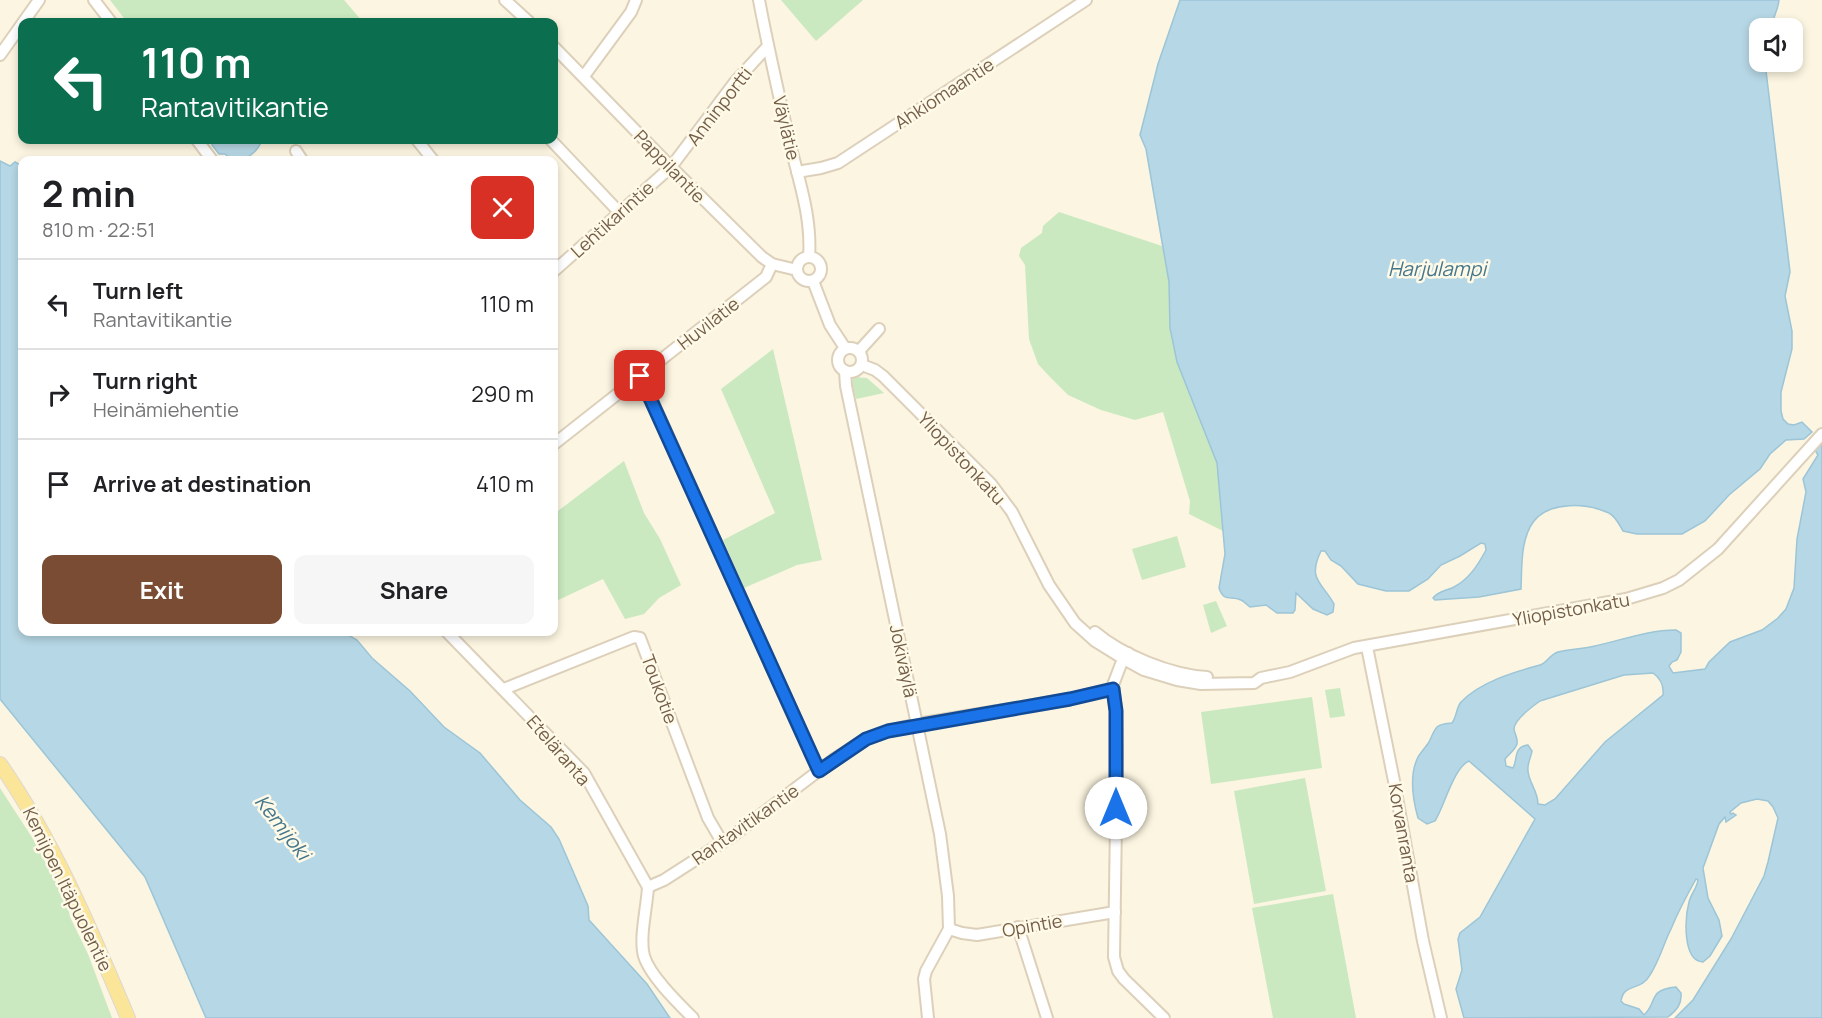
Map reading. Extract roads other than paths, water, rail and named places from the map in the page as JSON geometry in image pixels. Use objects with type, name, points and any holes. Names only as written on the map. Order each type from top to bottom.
[{"type":"main road","name":"Kemijoen Itäpuolentie","points":[[0,764],[24,799],[64,873],[128,1018]]},
{"type":"street","points":[[26,18],[39,0]]},
{"type":"street","points":[[94,0],[108,18]]},
{"type":"street","points":[[505,0],[524,18]]},
{"type":"street","points":[[584,76],[631,12],[636,0]]},
{"type":"street","name":"Väylätie","points":[[759,0],[805,203],[810,236],[809,257]]},
{"type":"street","name":"Ahkiomaantie","points":[[797,171],[812,170],[838,163],[1086,0]]},
{"type":"street","points":[[0,55],[18,30]]},
{"type":"street","name":"Anninportti","points":[[671,167],[735,82],[768,46]]},
{"type":"street","name":"Pappilantie","points":[[558,51],[762,257],[772,264],[797,270]]},
{"type":"street","points":[[420,144],[430,156]]},
{"type":"street","points":[[555,144],[620,212]]},
{"type":"street","name":"Lehtikarintie","points":[[558,267],[671,167]]},
{"type":"street","points":[[809,257],[816,259],[821,265],[821,273],[813,281],[804,280],[797,270],[799,262],[809,257]]},
{"type":"street","name":"Huvilatie","points":[[558,441],[766,277],[772,264]]},
{"type":"street","points":[[813,281],[830,325],[845,348]]},
{"type":"street","points":[[860,351],[879,329]]},
{"type":"street","points":[[852,347],[860,351],[863,358],[862,365],[853,372],[845,371],[838,362],[839,354],[845,348],[852,347]]},
{"type":"street","name":"Yliopistonkatu","points":[[862,365],[883,376],[991,484],[1012,512],[1049,585],[1060,601],[1144,670],[1177,680],[1201,684],[1254,683],[1261,678],[1290,672],[1338,653],[1626,600],[1663,588],[1678,580],[1718,549],[1822,434]]},
{"type":"street","name":"Jokiväylä","points":[[845,371],[846,386],[940,834],[948,896],[949,928],[924,979],[928,1018]]},
{"type":"street","points":[[640,376],[819,771]]},
{"type":"street","name":"Eteläranta","points":[[451,636],[584,773],[648,887]]},
{"type":"street","name":"Toukotie","points":[[504,690],[634,636],[640,638],[708,818],[722,842]]},
{"type":"street","name":"Korvanranta","points":[[1367,647],[1395,781],[1425,947],[1441,1018]]},
{"type":"street","points":[[1126,656],[1114,678],[1113,689],[1117,755],[1114,950],[1118,971],[1164,1018]]},
{"type":"street","name":"Rantavitikantie","points":[[648,887],[664,880],[722,842],[866,739],[917,724],[1070,699],[1113,689]]},
{"type":"street","points":[[648,887],[644,956],[654,973],[693,1018]]},
{"type":"street","name":"Opintie","points":[[949,928],[971,935],[1115,912]]},
{"type":"street","points":[[1018,927],[1047,1018]]},
{"type":"water","name":"Harjulampi","points":[[1180,0],[1779,0],[1774,18],[1749,18],[1749,72],[1766,72],[1790,272],[1785,296],[1792,331],[1792,349],[1781,392],[1781,411],[1783,419],[1788,424],[1794,425],[1802,422],[1812,432],[1804,439],[1786,440],[1770,454],[1760,469],[1729,495],[1705,521],[1682,534],[1637,534],[1623,531],[1609,513],[1590,507],[1569,506],[1549,510],[1534,521],[1526,536],[1521,589],[1479,597],[1435,600],[1433,598],[1469,576],[1486,550],[1485,544],[1481,543],[1441,565],[1428,579],[1409,591],[1386,591],[1358,584],[1341,566],[1331,560],[1325,551],[1321,551],[1315,568],[1316,575],[1334,604],[1333,612],[1327,615],[1313,609],[1296,593],[1293,613],[1277,613],[1266,605],[1250,607],[1241,600],[1223,596],[1219,588],[1225,554],[1217,463],[1177,362],[1170,328],[1169,282],[1146,149],[1140,135],[1158,64]]},
{"type":"water","points":[[260,144],[248,156],[219,154],[212,145]]},
{"type":"water","name":"Kemijoki","points":[[0,161],[10,166],[15,162],[18,164],[18,636],[350,636],[357,640],[372,658],[410,691],[444,727],[480,753],[520,800],[551,827],[559,839],[588,906],[589,920],[647,984],[670,1018],[206,1018],[145,877],[0,699]]},
{"type":"water","points":[[1822,443],[1822,1018],[1675,1018],[1693,1000],[1731,939],[1764,876],[1778,818],[1768,801],[1757,799],[1741,803],[1730,812],[1736,815],[1726,822],[1725,817],[1719,824],[1703,868],[1708,898],[1719,920],[1722,936],[1710,956],[1703,962],[1696,960],[1688,947],[1687,918],[1689,902],[1698,880],[1696,879],[1650,975],[1642,984],[1629,989],[1623,995],[1621,1001],[1624,1004],[1639,1009],[1644,1015],[1657,994],[1676,987],[1681,993],[1680,1004],[1668,1017],[1464,1018],[1456,989],[1462,970],[1458,939],[1460,933],[1480,917],[1535,819],[1469,761],[1454,779],[1435,821],[1427,824],[1418,818],[1413,796],[1413,779],[1418,757],[1439,726],[1452,723],[1461,702],[1469,695],[1487,683],[1542,664],[1558,652],[1590,647],[1645,633],[1676,630],[1681,633],[1681,652],[1677,660],[1669,666],[1673,673],[1705,669],[1709,662],[1730,642],[1762,630],[1778,618],[1786,609],[1794,588],[1797,539],[1806,492],[1803,479],[1818,455],[1815,450]],"holes":[[[1653,673],[1660,680],[1663,695],[1605,742],[1555,799],[1545,805],[1538,804],[1529,775],[1528,765],[1532,751],[1528,745],[1518,751],[1513,768],[1506,766],[1505,759],[1517,744],[1515,725],[1524,714],[1540,701],[1624,675]]]}]
